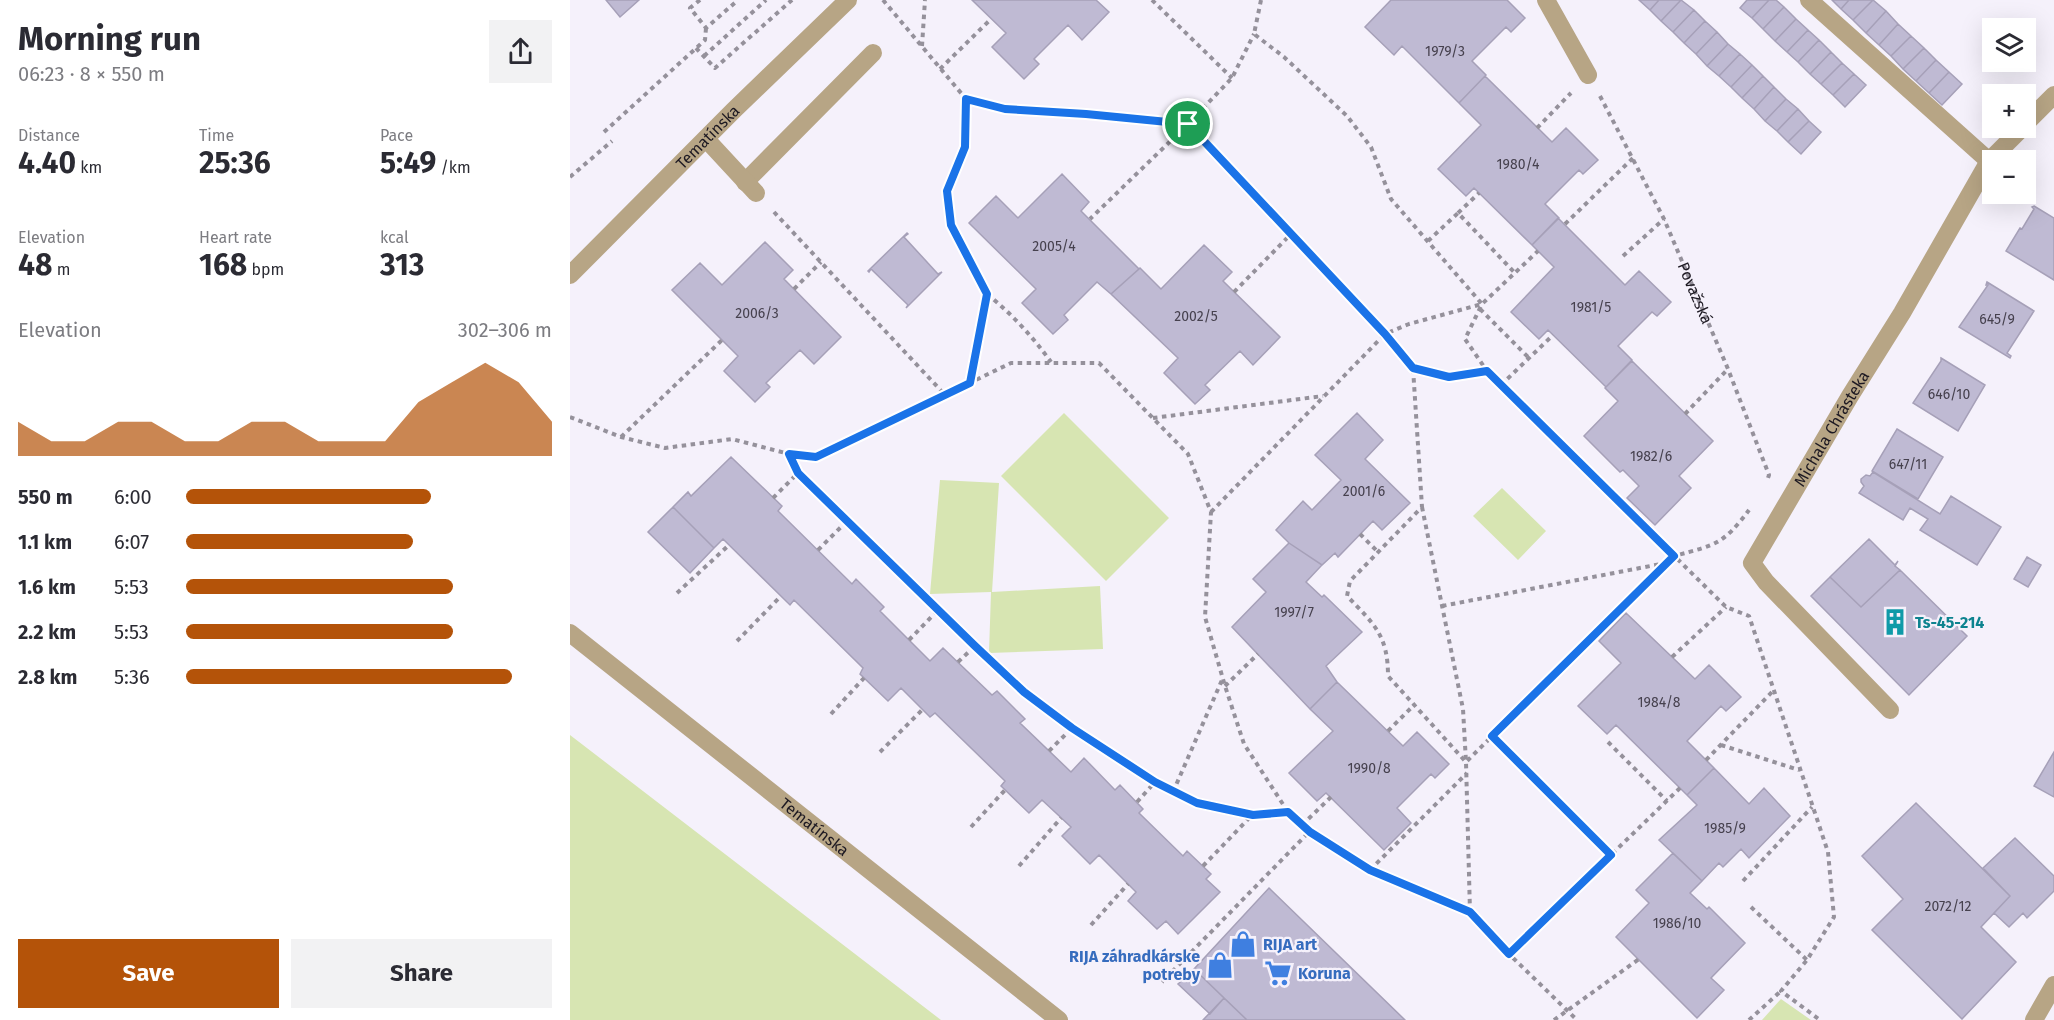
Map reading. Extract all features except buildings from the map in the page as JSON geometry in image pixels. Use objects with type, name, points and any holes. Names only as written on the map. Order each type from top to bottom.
[{"type":"street","name":"Tematínska","points":[[570,275],[848,0]]},
{"type":"street","points":[[1546,0],[1588,75]]},
{"type":"street","points":[[1809,0],[1982,155]]},
{"type":"street","points":[[706,139],[751,187],[873,53]]},
{"type":"street","name":"Michala Chrásteka","points":[[2036,114],[2054,95]]},
{"type":"street","name":"Michala Chrásteka","points":[[2000,150],[2012,138]]},
{"type":"street","name":"Michala Chrásteka","points":[[1890,710],[1766,582],[1752,562],[1838,415],[1902,313],[1982,173]]},
{"type":"street","name":"Tematínska","points":[[570,633],[1059,1020]]},
{"type":"street","points":[[2034,1020],[2054,985]]},
{"type":"path","points":[[604,132],[705,40],[706,28],[690,8],[700,0]]},
{"type":"path","points":[[706,28],[738,0]]},
{"type":"path","points":[[704,56],[766,0]]},
{"type":"path","points":[[696,48],[715,68],[792,0]]},
{"type":"path","points":[[882,0],[966,99],[1005,109],[1188,124],[1385,334],[1413,368],[1422,507],[1463,709],[1467,762],[1470,912]]},
{"type":"path","points":[[922,46],[925,0]]},
{"type":"path","points":[[1152,0],[1232,78]]},
{"type":"path","points":[[1090,219],[1232,78],[1254,33],[1261,0]]},
{"type":"path","points":[[940,69],[991,19]]},
{"type":"path","points":[[1254,33],[1284,57],[1347,116],[1371,147],[1391,199],[1481,307],[1529,358]]},
{"type":"path","points":[[1538,128],[1588,75]]},
{"type":"path","name":"Považská","points":[[1588,75],[1664,219],[1728,369],[1769,475],[1764,486]]},
{"type":"path","points":[[966,99],[965,147],[947,191],[951,225],[987,294],[1028,332],[1051,363]]},
{"type":"path","points":[[570,177],[612,141]]},
{"type":"path","points":[[1565,224],[1634,159]]},
{"type":"path","points":[[751,187],[946,396]]},
{"type":"path","points":[[1428,241],[1479,192]]},
{"type":"path","points":[[1458,213],[1515,273]]},
{"type":"path","points":[[1623,256],[1664,219]]},
{"type":"path","points":[[1234,292],[1291,234]]},
{"type":"path","points":[[1538,252],[1481,307],[1466,339],[1487,371],[1726,607],[1749,616],[1828,852],[1834,917],[1807,960],[1781,991],[1749,1020]]},
{"type":"path","points":[[794,289],[821,262]]},
{"type":"path","points":[[970,383],[987,294]]},
{"type":"path","points":[[1211,512],[1385,334],[1409,324],[1481,307]]},
{"type":"path","points":[[1501,385],[1553,335]]},
{"type":"path","points":[[621,437],[722,340]]},
{"type":"path","points":[[570,417],[621,437],[665,448],[732,438],[789,454],[816,457],[1011,363],[1099,363],[1188,454],[1211,512],[1205,617],[1244,744],[1288,812],[1310,832],[1370,870],[1470,912],[1509,954],[1577,1020]]},
{"type":"path","points":[[1413,368],[1449,377],[1487,371]]},
{"type":"path","points":[[1685,414],[1728,369]]},
{"type":"path","points":[[1153,418],[1324,396]]},
{"type":"path","points":[[789,454],[798,473],[975,646],[1024,692],[1072,728],[1155,782],[1197,803],[1253,815],[1288,812]]},
{"type":"path","points":[[773,498],[798,473]]},
{"type":"path","points":[[1467,762],[1674,556],[1714,546],[1734,530],[1753,505]]},
{"type":"path","points":[[1422,507],[1350,581],[1347,596],[1379,630],[1388,657],[1388,676],[1467,762]]},
{"type":"path","points":[[818,550],[847,521]]},
{"type":"path","points":[[1360,534],[1378,552]]},
{"type":"path","points":[[677,593],[729,545]]},
{"type":"path","points":[[1442,606],[1667,563]]},
{"type":"path","points":[[737,641],[781,596]]},
{"type":"path","points":[[1672,657],[1726,607]]},
{"type":"path","points":[[909,640],[938,610]]},
{"type":"path","points":[[958,662],[975,646]]},
{"type":"path","points":[[1225,686],[1258,654]]},
{"type":"path","points":[[831,714],[864,678]]},
{"type":"path","points":[[1173,792],[1223,679]]},
{"type":"path","points":[[1706,760],[1773,691]]},
{"type":"path","points":[[1388,731],[1414,705]]},
{"type":"path","points":[[880,752],[923,709]]},
{"type":"path","points":[[1049,751],[1072,728]]},
{"type":"path","points":[[1492,736],[1611,855]]},
{"type":"path","points":[[1608,742],[1667,801]]},
{"type":"path","points":[[1721,745],[1800,770]]},
{"type":"path","points":[[1370,870],[1467,773]]},
{"type":"path","points":[[1137,802],[1155,782]]},
{"type":"path","points":[[1509,954],[1680,788]]},
{"type":"path","points":[[971,827],[1005,790]]},
{"type":"path","points":[[1302,825],[1331,797]]},
{"type":"path","points":[[1743,880],[1812,807]]},
{"type":"path","points":[[1203,866],[1253,815]]},
{"type":"path","points":[[1019,866],[1061,818]]},
{"type":"path","points":[[1162,982],[1310,832]]},
{"type":"path","points":[[1091,924],[1128,884]]},
{"type":"path","points":[[1751,907],[1807,960]]},
{"type":"path","points":[[1554,1020],[1638,959]]},
{"type":"path","points":[[1781,991],[1820,1020]]},
{"type":"green space","points":[[1064,413],[1169,518],[1106,581],[1001,476]]},
{"type":"green space","points":[[940,480],[999,483],[992,592],[1100,586],[1103,649],[989,653],[991,592],[930,594]]},
{"type":"green space","points":[[1502,488],[1546,531],[1518,560],[1473,516]]},
{"type":"green space","points":[[570,735],[941,1020],[570,1020]]},
{"type":"green space","points":[[1781,999],[1811,1020],[1762,1020]]},
{"type":"place","name":"Ts-45-214","points":[[1895,622]]},
{"type":"place","name":"RIJA art","points":[[1243,944]]},
{"type":"place","name":"RIJA záhradkárske potreby","points":[[1220,965]]},
{"type":"place","name":"Koruna","points":[[1278,973]]},
{"type":"route","points":[[966,99],[1005,109],[1188,124],[1385,334],[1413,368],[1449,377],[1487,371],[1674,556],[1492,736],[1611,855],[1509,954],[1470,912],[1370,870],[1310,832],[1288,812],[1253,815],[1197,803],[1155,782],[1072,728],[1024,692],[975,646],[798,473],[789,454],[816,457],[970,383],[987,294],[951,225],[947,191],[965,147],[966,99]]}]
